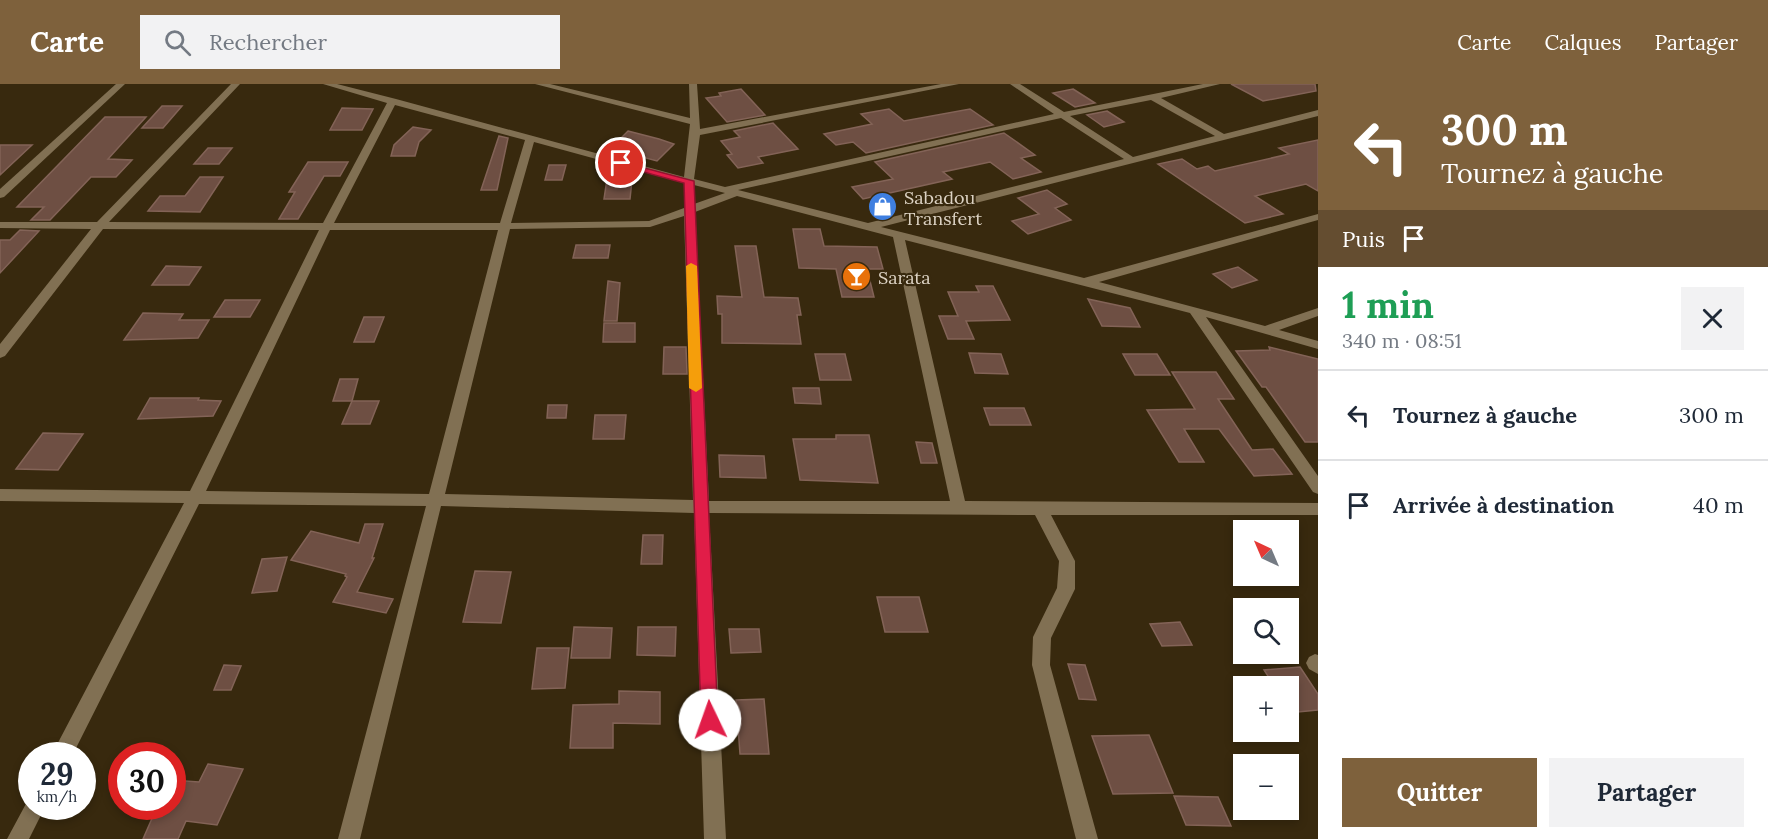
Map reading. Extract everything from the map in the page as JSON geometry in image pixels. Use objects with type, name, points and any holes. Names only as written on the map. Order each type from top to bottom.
[{"type":"street","points":[[0,195],[121,84]]},
{"type":"street","points":[[0,353],[100,225],[236,84]]},
{"type":"street","points":[[327,84],[689,181],[1194,310],[1318,345]]},
{"type":"street","points":[[364,93],[376,84]]},
{"type":"street","points":[[539,84],[695,128],[955,84]]},
{"type":"street","points":[[693,84],[695,128],[689,181],[689,210],[715,839]]},
{"type":"street","points":[[1014,84],[1132,160]]},
{"type":"street","points":[[724,190],[1062,115],[1216,84]]},
{"type":"street","points":[[1153,97],[1223,137]]},
{"type":"street","points":[[68,742],[195,497],[326,227],[393,101]]},
{"type":"street","points":[[867,226],[1318,113]]},
{"type":"street","points":[[349,839],[505,226],[530,138]]},
{"type":"street","points":[[0,225],[326,227],[650,224],[736,193]]},
{"type":"street","points":[[1083,283],[1318,217]]},
{"type":"street","points":[[898,234],[959,508]]},
{"type":"street","points":[[1194,310],[1318,488]]},
{"type":"street","points":[[1265,330],[1318,312]]},
{"type":"street","points":[[0,495],[436,500],[700,507],[1318,509]]},
{"type":"street","points":[[1040,509],[1066,561],[1066,589],[1042,637],[1041,665],[1087,839]]},
{"type":"street","points":[[18,839],[28,820]]},
{"type":"building","points":[[1231,84],[1315,84],[1316,91],[1263,101]]},
{"type":"building","points":[[741,89],[765,115],[727,122],[706,98],[721,96],[719,93]]},
{"type":"building","points":[[1073,89],[1095,103],[1075,107],[1053,93]]},
{"type":"building","points":[[162,106],[182,106],[163,128],[142,128]]},
{"type":"building","points":[[342,108],[373,109],[362,130],[330,130]]},
{"type":"building","points":[[889,109],[904,121],[970,109],[993,125],[866,153],[853,142],[836,145],[824,134],[872,124],[861,114]]},
{"type":"building","points":[[1107,111],[1124,122],[1104,127],[1087,115]]},
{"type":"building","points":[[105,117],[146,117],[108,159],[132,160],[116,177],[91,177],[50,220],[31,220],[44,207],[17,207]]},
{"type":"building","points":[[773,123],[798,149],[758,157],[763,163],[738,168],[727,155],[732,154],[721,141],[740,137],[734,131]]},
{"type":"building","points":[[413,127],[431,130],[419,142],[415,156],[391,156],[394,145]]},
{"type":"building","points":[[628,131],[674,144],[657,161],[627,153],[633,148],[615,144]]},
{"type":"building","points":[[1004,133],[1035,155],[1021,158],[1041,172],[1013,179],[990,162],[943,172],[952,179],[863,199],[852,187],[893,179],[875,162]]},
{"type":"building","points":[[499,136],[508,138],[497,190],[481,190]]},
{"type":"building","points":[[1318,140],[1318,191],[1306,184],[1255,196],[1283,214],[1245,223],[1158,164],[1182,159],[1197,169],[1208,166],[1215,171],[1289,154],[1279,148]]},
{"type":"building","points":[[0,145],[32,145],[0,175]]},
{"type":"building","points":[[208,148],[232,148],[219,164],[194,164]]},
{"type":"building","points":[[308,162],[348,162],[340,176],[324,176],[298,219],[279,219],[295,192],[289,192]]},
{"type":"building","points":[[549,165],[566,165],[562,180],[545,180]]},
{"type":"building","points":[[200,177],[223,177],[200,212],[148,211],[160,196],[185,196]]},
{"type":"building","points":[[607,179],[632,180],[630,199],[604,199]]},
{"type":"building","points":[[1047,190],[1067,204],[1055,208],[1071,220],[1028,234],[1012,221],[1039,214],[1018,198]]},
{"type":"building","points":[[793,229],[820,229],[824,246],[877,247],[883,269],[867,269],[874,297],[842,297],[836,269],[799,268]]},
{"type":"building","points":[[20,230],[39,231],[0,273],[0,240],[10,240]]},
{"type":"building","points":[[576,245],[610,245],[608,258],[573,258]]},
{"type":"building","points":[[735,246],[756,246],[764,297],[798,298],[801,315],[797,315],[801,344],[722,343],[722,314],[718,314],[717,296],[742,297]]},
{"type":"building","points":[[166,266],[201,267],[189,285],[152,285]]},
{"type":"building","points":[[1238,267],[1257,280],[1232,288],[1213,274]]},
{"type":"building","points":[[608,281],[620,283],[617,321],[604,321]]},
{"type":"building","points":[[976,286],[993,286],[1010,320],[966,321],[974,339],[948,339],[939,316],[958,316],[948,292],[979,292]]},
{"type":"building","points":[[1088,299],[1130,308],[1140,327],[1102,326]]},
{"type":"building","points":[[225,300],[260,300],[250,317],[214,317]]},
{"type":"building","points":[[143,313],[183,314],[179,320],[209,320],[198,338],[124,340]]},
{"type":"building","points":[[364,317],[384,317],[374,342],[354,342]]},
{"type":"building","points":[[604,323],[635,323],[635,342],[603,342]]},
{"type":"building","points":[[664,347],[686,347],[687,374],[663,374]]},
{"type":"building","points":[[1269,347],[1318,359],[1318,442],[1305,442],[1266,387],[1262,387],[1236,351],[1270,350]]},
{"type":"building","points":[[969,353],[1001,354],[1008,374],[975,373]]},
{"type":"building","points":[[815,354],[845,354],[851,380],[820,380]]},
{"type":"building","points":[[1123,354],[1157,354],[1170,375],[1135,375]]},
{"type":"building","points":[[1172,372],[1216,372],[1234,399],[1218,399],[1252,450],[1273,449],[1292,474],[1254,476],[1219,429],[1184,429],[1204,462],[1179,462],[1147,410],[1195,409]]},
{"type":"building","points":[[340,379],[358,379],[352,401],[333,401]]},
{"type":"building","points":[[793,388],[819,388],[821,404],[795,403]]},
{"type":"building","points":[[150,398],[199,398],[198,400],[221,401],[213,416],[138,419]]},
{"type":"building","points":[[352,401],[379,401],[370,424],[342,424]]},
{"type":"building","points":[[548,405],[567,405],[566,418],[547,418]]},
{"type":"building","points":[[984,408],[1024,408],[1031,425],[990,425]]},
{"type":"building","points":[[595,415],[626,415],[624,439],[593,439]]},
{"type":"building","points":[[43,433],[83,434],[58,470],[16,469]]},
{"type":"building","points":[[836,435],[869,435],[878,483],[800,480],[793,439],[836,439]]},
{"type":"building","points":[[916,442],[932,443],[937,463],[921,463]]},
{"type":"building","points":[[719,455],[764,456],[766,478],[720,477]]},
{"type":"building","points":[[365,524],[383,524],[372,558],[374,558],[357,592],[393,599],[386,613],[333,602],[347,577],[346,574],[291,560],[311,531],[359,543]]},
{"type":"building","points":[[643,535],[663,535],[662,564],[641,564]]},
{"type":"building","points":[[287,557],[277,591],[252,593],[262,559]]},
{"type":"building","points":[[475,571],[511,572],[501,623],[463,622]]},
{"type":"building","points":[[877,597],[919,597],[928,632],[885,632]]},
{"type":"building","points":[[1180,622],[1192,645],[1162,646],[1150,624]]},
{"type":"building","points":[[574,627],[612,628],[610,658],[571,658]]},
{"type":"building","points":[[638,627],[676,627],[675,656],[637,655]]},
{"type":"building","points":[[729,629],[759,629],[761,652],[731,653]]},
{"type":"building","points":[[537,648],[569,648],[565,688],[532,689]]},
{"type":"building","points":[[1068,664],[1085,665],[1096,700],[1079,699]]},
{"type":"building","points":[[224,665],[241,666],[231,690],[214,690]]},
{"type":"building","points":[[1300,667],[1318,694],[1318,710],[1299,712],[1299,676],[1268,676],[1264,670]]},
{"type":"building","points":[[619,691],[660,692],[660,724],[613,723],[613,748],[570,748],[573,705],[619,704]]},
{"type":"building","points":[[764,699],[769,754],[740,754],[736,700]]},
{"type":"building","points":[[1149,735],[1173,793],[1113,794],[1092,736]]},
{"type":"building","points":[[208,764],[243,769],[217,825],[186,821],[178,839],[143,839],[151,820],[186,820],[186,781],[199,782]]},
{"type":"building","points":[[1174,796],[1218,797],[1231,826],[1186,825]]},
{"type":"slow traffic","points":[[691,266],[696,388]]},
{"type":"place","name":"Sabadou Transfert","points":[[883,207]]},
{"type":"place","name":"Sarata","points":[[857,277]]},
{"type":"route","points":[[621,163],[689,181],[710,720]]}]
